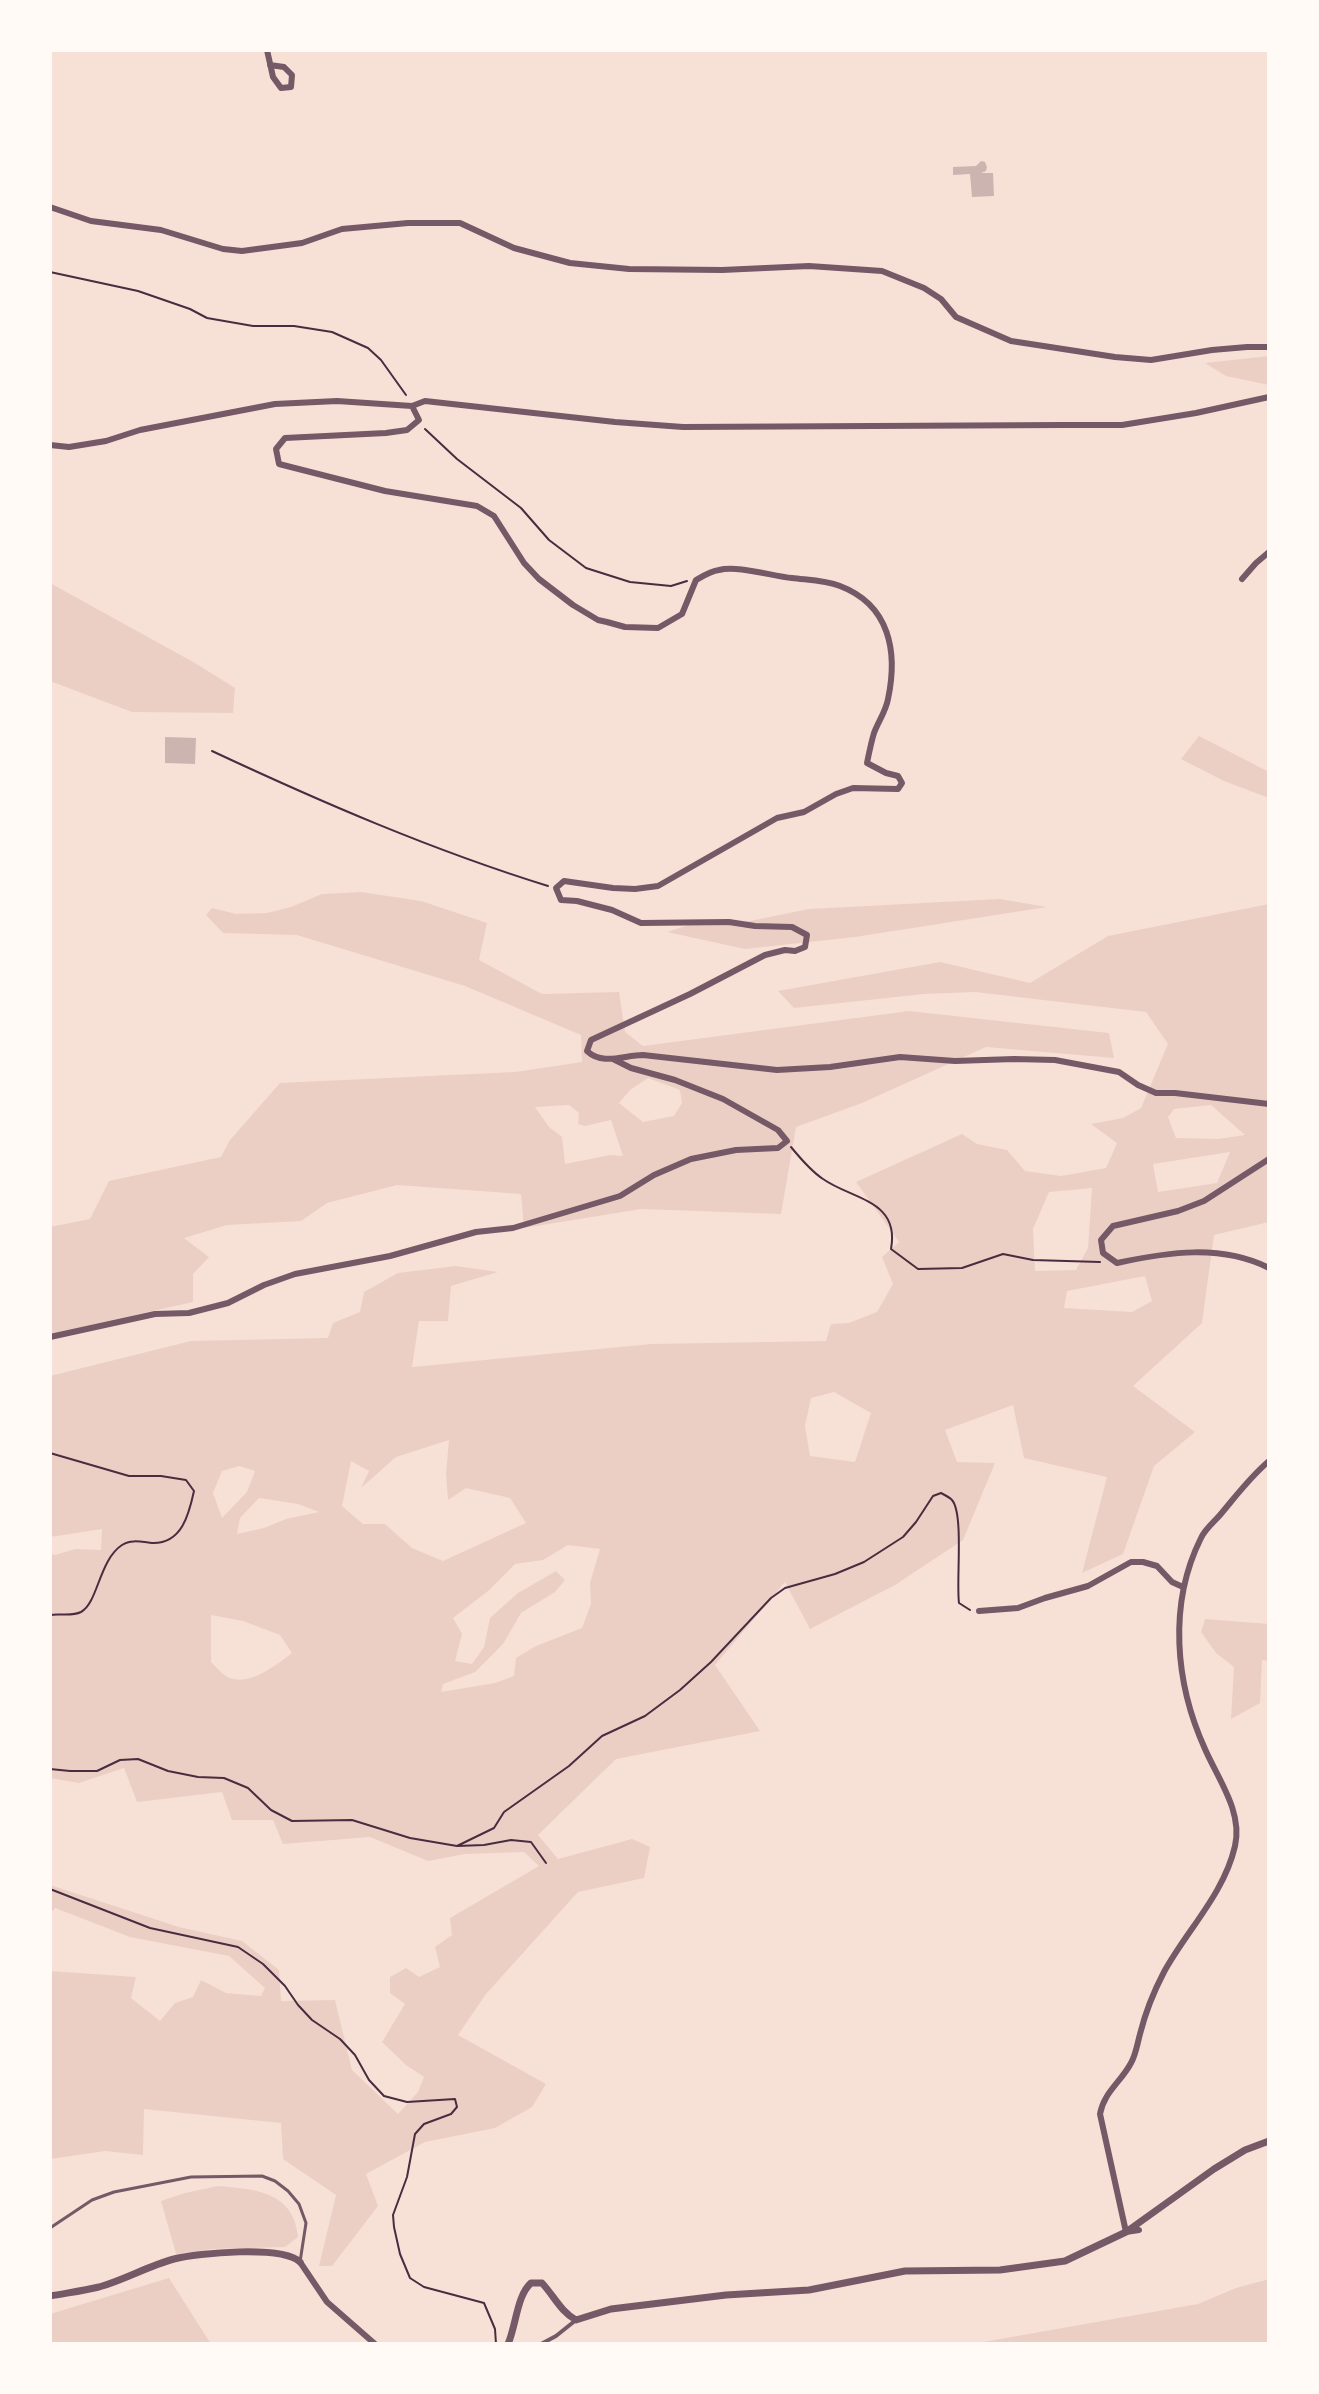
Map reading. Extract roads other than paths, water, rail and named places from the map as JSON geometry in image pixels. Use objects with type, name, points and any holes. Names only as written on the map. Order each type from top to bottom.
[{"type":"street","points":[[267,50],[270,65]]},
{"type":"street","points":[[50,207],[91,221],[161,230],[223,249],[242,251],[302,243],[342,229],[408,223],[460,223],[514,248],[570,263],[629,269],[722,270],[809,266],[882,271],[924,288],[941,299],[956,317],[1011,341],[1151,360],[1212,350],[1269,347]]},
{"type":"street","points":[[50,445],[69,447],[106,441],[140,430],[275,404],[337,401],[412,406],[425,401],[683,427],[1122,425],[1269,397]]},
{"type":"street","points":[[50,1337],[155,1314],[189,1313],[228,1303],[295,1274],[390,1256],[476,1232],[513,1228],[620,1196],[654,1175],[691,1159],[736,1150],[778,1148],[787,1141],[778,1130],[723,1099],[612,1059],[595,1058],[587,1051],[591,1040],[765,955],[805,947],[807,935],[792,927],[729,922],[641,923],[612,910],[561,900],[556,888],[564,881],[613,888],[658,886],[777,818],[804,812],[836,794],[853,788],[898,789],[902,783],[898,776],[867,763],[874,735],[888,702],[892,671],[890,639],[884,623],[873,607],[859,595],[824,581],[734,568],[717,570],[696,580],[682,614],[658,628],[625,627],[598,620],[539,579],[524,563],[494,516],[477,506],[385,491],[279,464],[276,449],[285,438],[407,430],[419,420],[412,406]]},
{"type":"street","points":[[1242,579],[1269,552]]},
{"type":"street","points":[[612,1059],[643,1055],[777,1070],[811,1069],[900,1057],[955,1061],[1055,1060],[1119,1072],[1156,1093],[1269,1104]]},
{"type":"street","points":[[1269,1159],[1204,1201],[1178,1211],[1113,1226],[1101,1240],[1103,1253],[1117,1263],[1191,1251],[1252,1261],[1269,1268]]},
{"type":"street","points":[[1126,2232],[1100,2114],[1103,2101],[1130,2065],[1164,1972],[1222,1881],[1236,1842],[1233,1810],[1195,1728],[1186,1698],[1180,1651],[1183,1587],[1202,1535],[1253,1474],[1269,1461]]},
{"type":"street","points":[[979,1611],[1018,1608],[1080,1589],[1131,1562],[1157,1566],[1172,1582],[1183,1587]]},
{"type":"street","points":[[541,2344],[576,2320],[611,2309],[726,2295],[809,2290],[905,2271],[1000,2270],[1065,2261],[1126,2232],[1214,2169],[1245,2150],[1269,2141]]},
{"type":"street","points":[[1126,2232],[1139,2230]]},
{"type":"street","points":[[50,2296],[97,2288],[173,2259],[276,2252],[294,2256],[327,2302],[375,2344]]},
{"type":"street","points":[[508,2344],[515,2328],[523,2290],[531,2283],[542,2283],[564,2314],[576,2320]]},
{"type":"lane","points":[[50,2228],[92,2200],[114,2192],[191,2177],[262,2176],[275,2181],[299,2204],[306,2223],[300,2262]]}]
